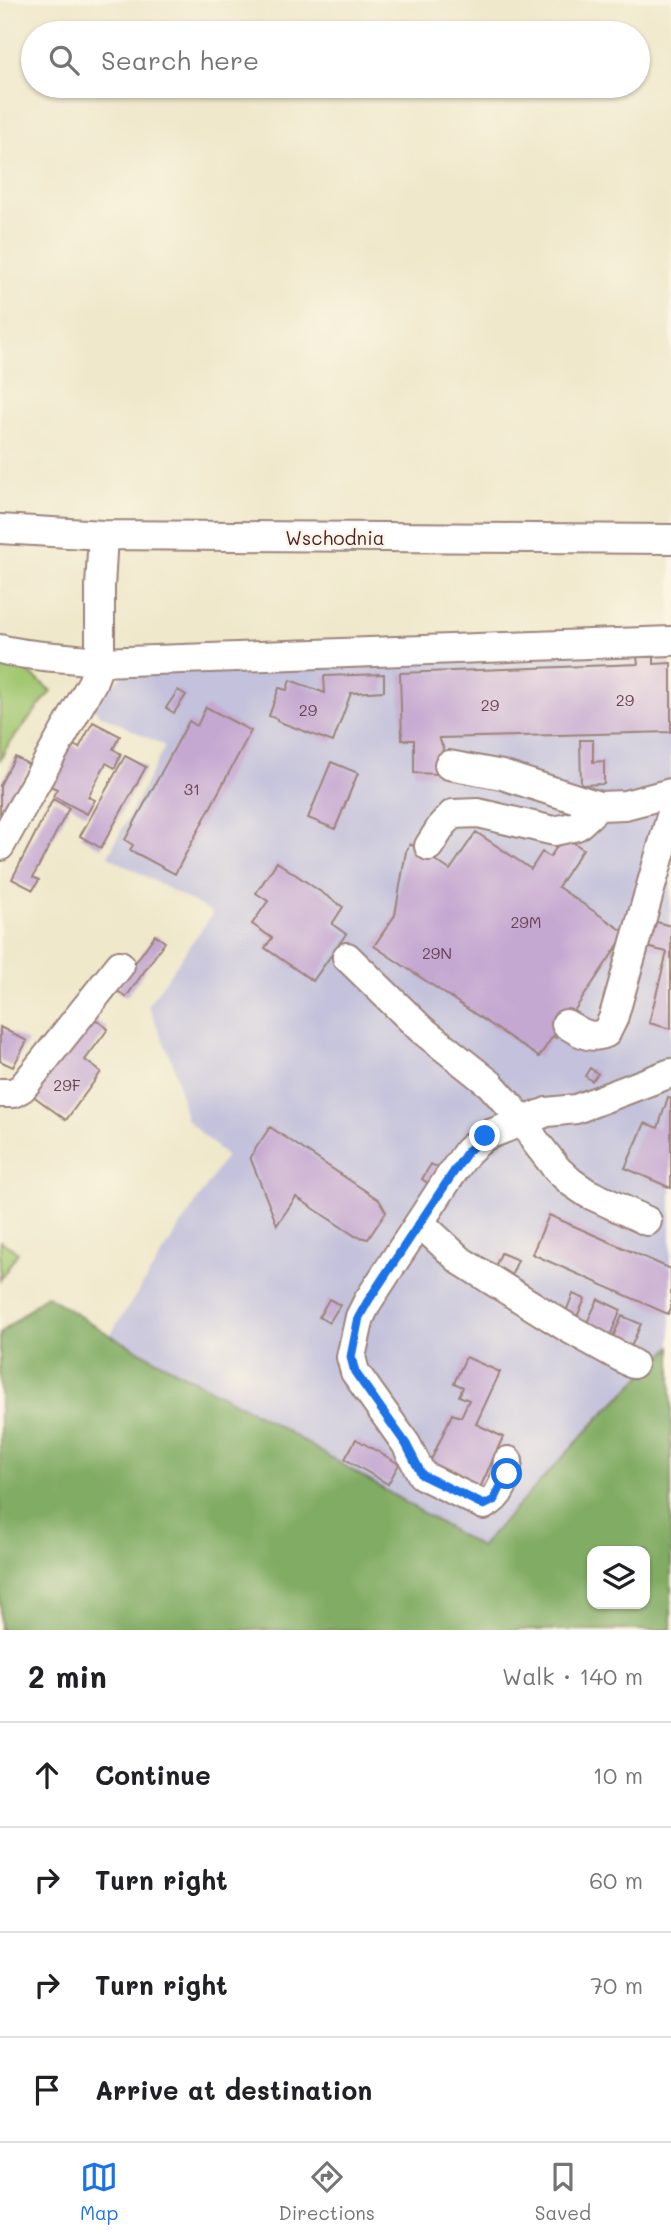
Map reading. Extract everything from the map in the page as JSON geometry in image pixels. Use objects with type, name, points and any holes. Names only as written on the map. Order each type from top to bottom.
[{"type":"street","name":"Wschodnia","points":[[0,529],[103,536],[671,539]]},
{"type":"street","points":[[0,846],[92,683],[100,662],[103,536]]},
{"type":"street","points":[[0,649],[37,656],[100,662],[671,641]]},
{"type":"street","points":[[449,765],[502,775],[599,806],[625,804],[671,793]]},
{"type":"street","points":[[429,846],[453,814],[478,813],[554,831],[577,826],[599,806]]},
{"type":"street","points":[[566,1024],[587,1036],[606,1033],[613,1019],[671,816]]},
{"type":"street","points":[[347,957],[421,1029],[490,1084],[524,1122],[557,1169],[571,1182],[587,1193],[647,1221]]},
{"type":"street","points":[[0,1093],[13,1093],[22,1088],[120,965]]},
{"type":"street","points":[[508,1461],[507,1474],[501,1488],[494,1500],[484,1505],[422,1475],[399,1433],[355,1372],[351,1357],[359,1317],[468,1151],[485,1136],[547,1112],[576,1109],[671,1073]]},
{"type":"street","points":[[420,1223],[461,1261],[568,1328],[633,1364]]},
{"type":"shaded area","points":[[671,646],[671,1347],[601,1416],[480,1547],[268,1420],[110,1335],[226,1156],[186,1119],[174,1066],[148,1005],[213,913],[108,856],[165,746],[99,714],[93,707],[132,667]]},
{"type":"green space","points":[[0,657],[14,660],[51,691],[6,748],[0,761]]},
{"type":"green space","points":[[0,1241],[18,1252],[0,1280]]},
{"type":"green space","points":[[46,1295],[110,1335],[268,1420],[480,1547],[601,1416],[671,1347],[671,1630],[0,1630],[0,1334]]},
{"type":"building","points":[[637,657],[654,657],[654,664],[671,663],[671,732],[439,738],[443,747],[441,774],[414,773],[414,740],[402,740],[400,673],[638,664]]},
{"type":"building","points":[[384,674],[384,691],[351,693],[333,742],[269,716],[279,688],[287,690],[290,680],[325,693],[324,676]]},
{"type":"building","points":[[178,690],[186,695],[174,713],[166,708]]},
{"type":"building","points":[[206,707],[251,731],[175,874],[130,850],[133,845],[125,840],[189,721],[197,726]]},
{"type":"building","points":[[93,722],[120,736],[113,749],[121,754],[115,768],[106,763],[88,797],[95,800],[87,814],[53,796],[57,789],[48,785],[70,743],[79,748]]},
{"type":"building","points":[[580,740],[593,740],[593,762],[604,761],[604,784],[581,785]]},
{"type":"building","points":[[125,756],[146,767],[101,848],[80,836]]},
{"type":"building","points":[[15,757],[30,765],[3,817],[0,816],[0,785]]},
{"type":"building","points":[[331,762],[358,773],[335,829],[308,818]]},
{"type":"building","points":[[53,799],[69,808],[33,877],[39,880],[33,890],[12,879]]},
{"type":"building","points":[[476,832],[531,869],[542,852],[550,857],[564,836],[583,849],[558,887],[626,933],[556,1038],[553,1036],[539,1057],[374,946],[395,915],[406,851],[410,844],[450,870]]},
{"type":"building","points":[[277,862],[343,907],[332,924],[346,934],[313,981],[265,948],[272,938],[252,924],[268,901],[256,893]]},
{"type":"building","points":[[653,921],[671,926],[671,1029],[649,1023],[667,952],[646,947]]},
{"type":"building","points":[[155,935],[165,942],[126,997],[116,990]]},
{"type":"building","points":[[91,1016],[108,1029],[85,1060],[101,1072],[66,1120],[32,1095]]},
{"type":"building","points":[[0,1027],[27,1041],[13,1067],[0,1061]]},
{"type":"building","points":[[590,1068],[598,1074],[592,1081],[585,1076]]},
{"type":"building","points":[[668,1097],[671,1099],[671,1188],[625,1168],[645,1123],[658,1128]]},
{"type":"building","points":[[270,1127],[379,1200],[386,1212],[368,1239],[355,1236],[296,1197],[277,1225],[250,1157]]},
{"type":"building","points":[[431,1164],[438,1168],[429,1184],[422,1179]]},
{"type":"building","points":[[549,1215],[671,1269],[671,1308],[668,1314],[532,1254]]},
{"type":"building","points":[[501,1253],[518,1260],[509,1281],[492,1274]]},
{"type":"building","points":[[573,1294],[585,1299],[576,1319],[565,1314]]},
{"type":"building","points":[[329,1299],[340,1305],[329,1323],[319,1317]]},
{"type":"building","points":[[598,1299],[621,1310],[609,1338],[585,1327]]},
{"type":"building","points":[[622,1316],[641,1324],[630,1349],[611,1341]]},
{"type":"building","points":[[466,1357],[500,1372],[476,1424],[503,1437],[480,1488],[427,1469],[452,1414],[461,1417],[469,1400],[459,1396],[463,1387],[454,1383]]},
{"type":"building","points":[[356,1439],[399,1464],[388,1484],[345,1459]]},
{"type":"route","points":[[485,1136],[468,1151],[368,1301],[359,1317],[351,1357],[355,1372],[406,1444],[422,1475],[484,1505],[494,1500],[507,1474]]}]
